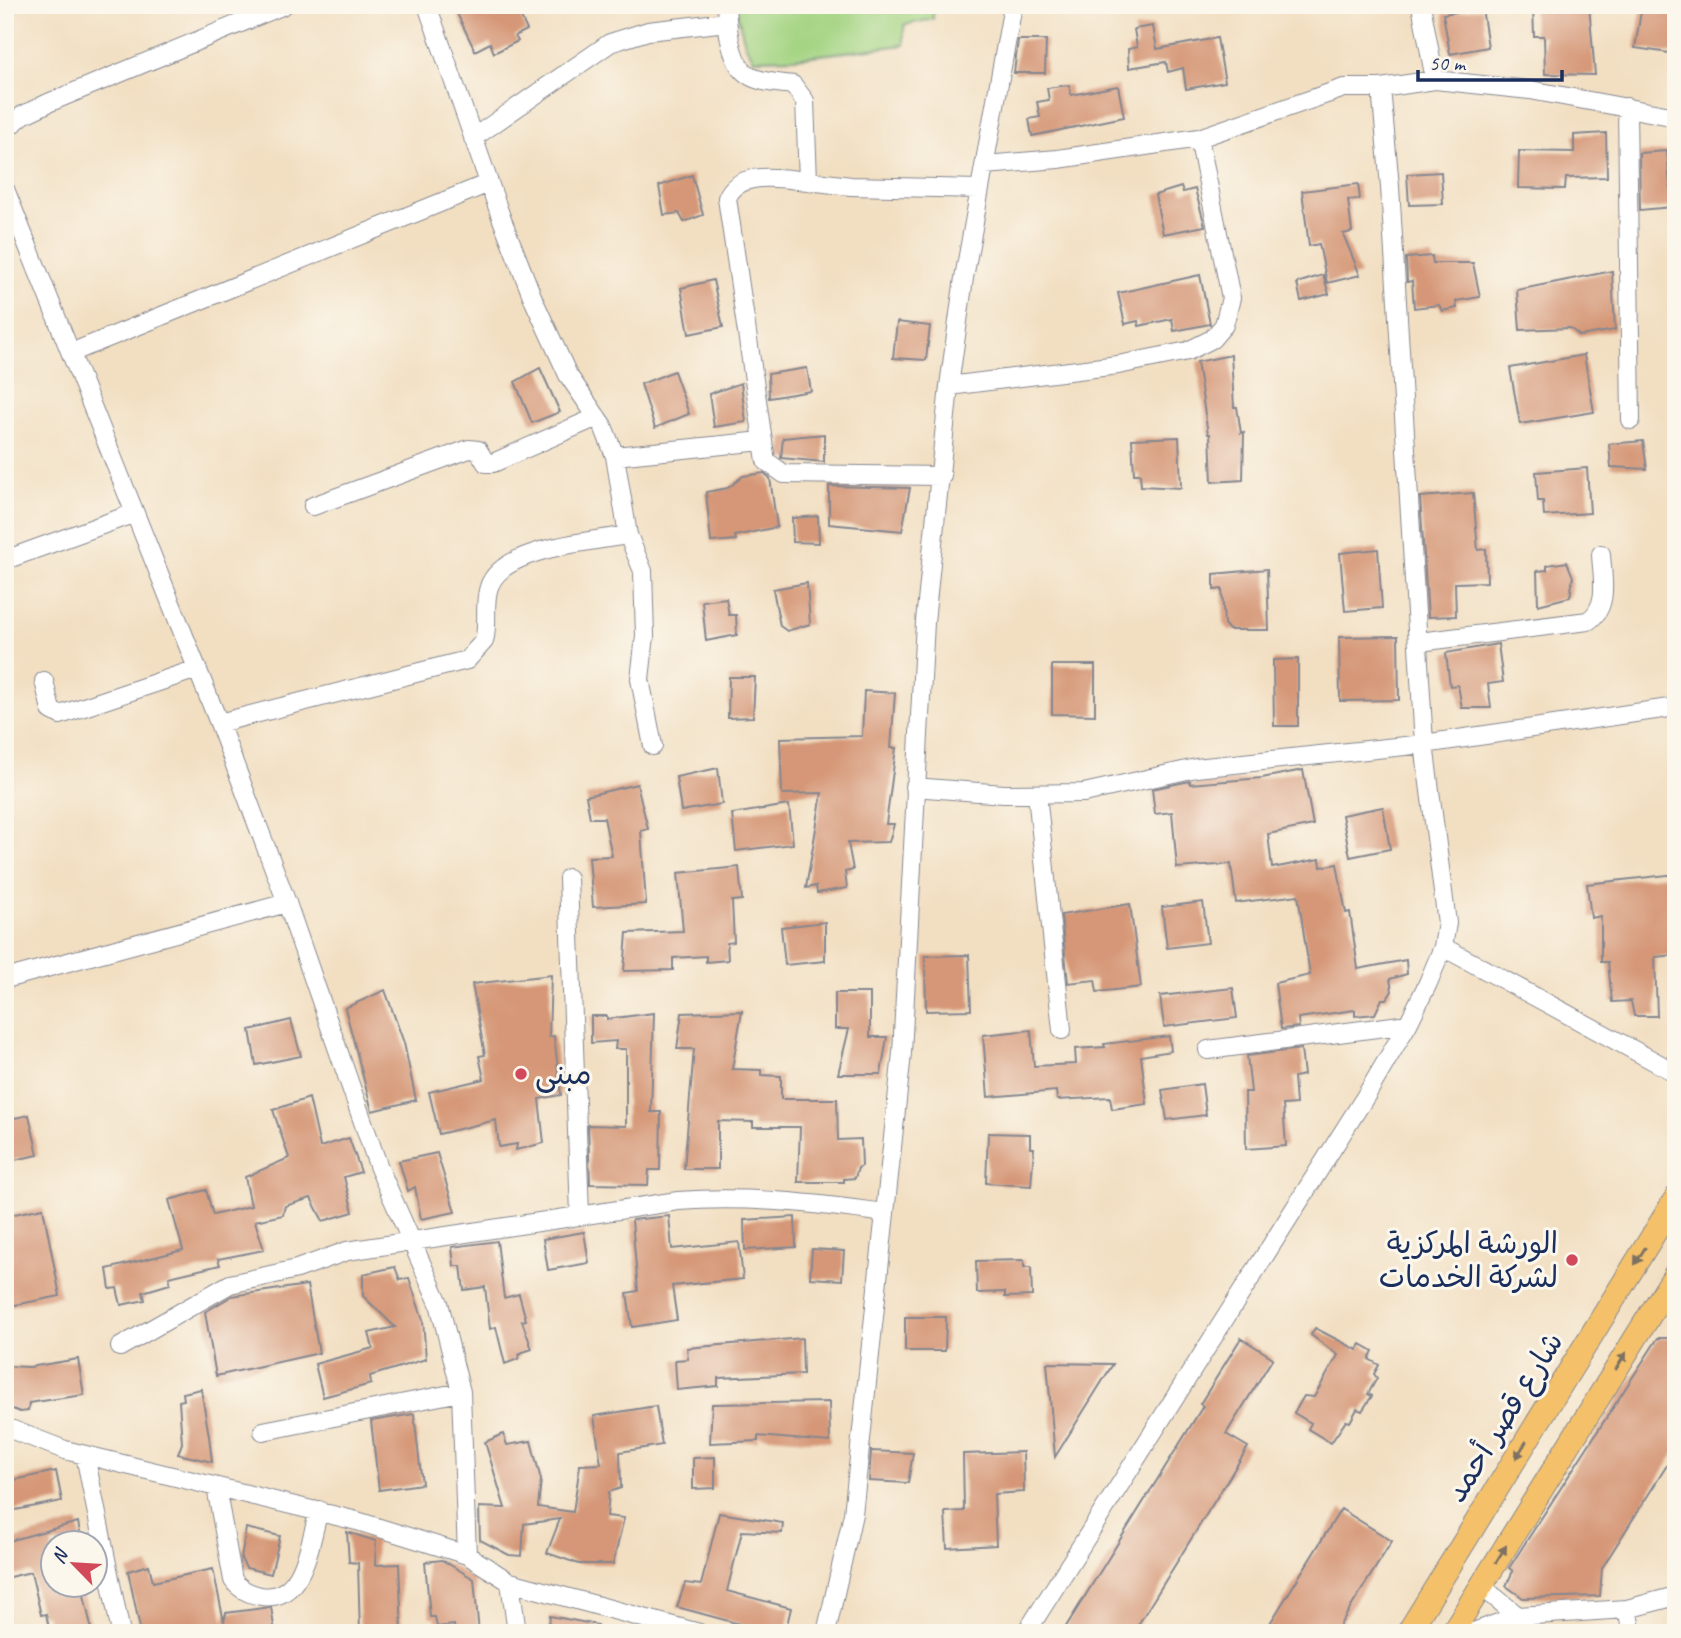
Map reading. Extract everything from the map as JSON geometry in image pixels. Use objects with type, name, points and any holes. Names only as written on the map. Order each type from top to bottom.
[{"type":"main road","name":"شارع قصر أحمد","points":[[1408,1633],[1676,1198]]},
{"type":"main road","points":[[1452,1633],[1676,1273]]},
{"type":"street","points":[[5,130],[23,115],[48,103],[284,5]]},
{"type":"street","points":[[427,5],[489,183],[551,339],[568,375],[597,417],[615,456],[628,535],[643,571],[645,636],[640,679],[653,746]]},
{"type":"street","points":[[826,1633],[853,1514],[902,1053],[914,788],[925,622],[942,476],[949,386],[979,189],[1013,5]]},
{"type":"street","points":[[1421,5],[1435,80]]},
{"type":"street","points":[[473,138],[610,43],[648,31],[726,14],[738,63],[746,74],[793,85],[805,101],[808,181]]},
{"type":"street","points":[[985,165],[1058,159],[1199,138],[1330,91],[1344,88],[1381,88],[1435,80],[1530,90],[1676,117]]},
{"type":"street","points":[[1026,1633],[1304,1196],[1408,1024],[1443,947],[1447,904],[1424,744],[1390,187],[1381,88]]},
{"type":"street","points":[[1627,107],[1630,421]]},
{"type":"street","points":[[949,386],[1118,365],[1188,351],[1212,339],[1224,325],[1231,298],[1199,138]]},
{"type":"street","points":[[942,476],[784,474],[777,472],[766,461],[727,198],[730,190],[747,179],[808,181],[851,186],[979,189]]},
{"type":"street","points":[[73,352],[489,183]]},
{"type":"street","points":[[5,189],[73,352],[219,723],[288,902],[379,1168],[414,1241],[447,1328],[461,1392],[467,1555]]},
{"type":"street","points":[[313,506],[469,449],[478,450],[486,463],[493,463],[597,417]]},
{"type":"street","points":[[615,456],[762,440]]},
{"type":"street","points":[[5,560],[135,513]]},
{"type":"street","points":[[219,723],[467,660],[484,641],[487,593],[497,572],[512,561],[538,552],[628,535]]},
{"type":"street","points":[[1419,642],[1588,621],[1595,616],[1603,600],[1601,554]]},
{"type":"street","points":[[44,681],[51,710],[60,715],[197,669]]},
{"type":"street","points":[[914,788],[1037,794],[1094,792],[1143,778],[1240,762],[1424,744],[1676,707]]},
{"type":"street","points":[[1037,794],[1062,1030]]},
{"type":"street","points":[[568,878],[580,1215]]},
{"type":"street","points":[[5,979],[288,902]]},
{"type":"street","points":[[1443,947],[1676,1073]]},
{"type":"street","points":[[1208,1050],[1408,1024]]},
{"type":"street","points":[[120,1347],[230,1284],[297,1269],[347,1251],[678,1200],[729,1197],[884,1213]]},
{"type":"street","points":[[263,1431],[461,1392]]},
{"type":"street","points":[[5,1427],[85,1455],[319,1510],[467,1555],[510,1582],[699,1633]]},
{"type":"street","points":[[85,1455],[121,1633]]},
{"type":"street","points":[[216,1487],[233,1580],[239,1587],[261,1596],[274,1597],[288,1591],[298,1578],[319,1510]]},
{"type":"street","points":[[510,1582],[517,1633]]},
{"type":"street","points":[[1481,1586],[1518,1616]]},
{"type":"street","points":[[1471,1633],[1518,1616],[1627,1609],[1676,1596]]},
{"type":"street","points":[[1627,1609],[1632,1633]]},
{"type":"green space","points":[[735,5],[933,5],[933,19],[904,25],[904,45],[795,58],[754,59],[745,44]]},
{"type":"building","points":[[453,5],[515,5],[527,30],[515,36],[518,41],[494,53],[490,43],[475,51]]},
{"type":"building","points":[[1533,5],[1589,5],[1595,75],[1545,74],[1544,36],[1534,36]]},
{"type":"building","points":[[1642,5],[1676,8],[1676,54],[1635,48]]},
{"type":"building","points":[[1482,8],[1488,47],[1450,54],[1443,14]]},
{"type":"building","points":[[1153,26],[1157,49],[1217,38],[1225,82],[1186,89],[1183,68],[1168,72],[1166,62],[1129,68],[1128,49],[1137,47],[1134,29]]},
{"type":"building","points":[[1018,40],[1046,40],[1045,73],[1014,73]]},
{"type":"building","points":[[1069,85],[1071,95],[1118,86],[1124,117],[1032,136],[1029,119],[1040,117],[1037,102],[1049,100],[1047,88]]},
{"type":"building","points":[[1606,133],[1607,177],[1566,178],[1565,189],[1518,188],[1519,151],[1574,152],[1574,135]]},
{"type":"building","points":[[1667,151],[1672,207],[1640,210],[1639,153]]},
{"type":"building","points":[[1441,172],[1443,204],[1409,205],[1407,174]]},
{"type":"building","points":[[692,175],[703,215],[684,222],[679,213],[664,215],[659,186]]},
{"type":"building","points":[[1358,184],[1360,199],[1348,200],[1352,232],[1343,234],[1360,275],[1327,283],[1319,244],[1309,246],[1302,191]]},
{"type":"building","points":[[1181,187],[1183,192],[1195,189],[1205,226],[1163,234],[1155,195]]},
{"type":"building","points":[[1432,256],[1433,263],[1473,263],[1480,297],[1456,301],[1457,308],[1442,311],[1439,305],[1414,308],[1412,281],[1407,282],[1406,258]]},
{"type":"building","points":[[1612,271],[1615,330],[1580,336],[1570,328],[1520,330],[1517,290]]},
{"type":"building","points":[[1200,275],[1210,324],[1174,331],[1172,319],[1139,326],[1138,321],[1125,324],[1118,293]]},
{"type":"building","points":[[1323,275],[1329,294],[1301,301],[1297,283]]},
{"type":"building","points":[[713,280],[723,327],[689,334],[681,288]]},
{"type":"building","points":[[897,322],[930,326],[926,360],[893,358]]},
{"type":"building","points":[[1231,355],[1234,407],[1237,407],[1241,433],[1244,432],[1243,480],[1212,482],[1210,434],[1197,362]]},
{"type":"building","points":[[1584,355],[1594,412],[1520,424],[1510,368]]},
{"type":"building","points":[[540,368],[560,412],[532,423],[515,382]]},
{"type":"building","points":[[807,368],[811,391],[769,398],[768,374]]},
{"type":"building","points":[[674,371],[689,414],[655,428],[641,384]]},
{"type":"building","points":[[741,383],[746,422],[714,427],[709,394]]},
{"type":"building","points":[[824,434],[824,462],[781,458],[783,438]]},
{"type":"building","points":[[1179,437],[1181,488],[1141,486],[1140,474],[1134,474],[1132,439]]},
{"type":"building","points":[[1643,441],[1647,469],[1611,467],[1609,444]]},
{"type":"building","points":[[1587,468],[1590,513],[1544,516],[1543,501],[1538,501],[1536,472]]},
{"type":"building","points":[[764,473],[770,478],[777,527],[735,536],[736,540],[711,542],[706,492],[728,488],[743,476]]},
{"type":"building","points":[[829,486],[910,488],[902,531],[829,524]]},
{"type":"building","points":[[1473,493],[1478,550],[1486,549],[1487,582],[1455,583],[1456,616],[1428,617],[1420,497]]},
{"type":"building","points":[[818,516],[819,543],[793,542],[792,518]]},
{"type":"building","points":[[1378,549],[1382,608],[1345,611],[1340,553]]},
{"type":"building","points":[[1567,562],[1573,577],[1570,597],[1538,605],[1537,571],[1547,570],[1547,565]]},
{"type":"building","points":[[1267,569],[1269,630],[1229,630],[1224,624],[1222,589],[1214,590],[1214,574]]},
{"type":"building","points":[[807,583],[810,624],[787,631],[780,626],[773,589]]},
{"type":"building","points":[[726,598],[729,615],[736,615],[737,635],[706,641],[702,601]]},
{"type":"building","points":[[1398,636],[1399,700],[1340,701],[1339,637]]},
{"type":"building","points":[[1498,644],[1503,682],[1488,684],[1491,708],[1462,708],[1458,685],[1450,686],[1446,653]]},
{"type":"building","points":[[1298,659],[1298,726],[1274,726],[1273,660]]},
{"type":"building","points":[[1052,665],[1095,665],[1095,715],[1052,714]]},
{"type":"building","points":[[729,677],[755,677],[753,717],[728,718]]},
{"type":"building","points":[[864,691],[895,693],[891,748],[896,748],[886,824],[894,824],[889,842],[848,843],[853,870],[845,872],[847,888],[817,893],[816,886],[806,888],[822,793],[782,794],[780,738],[862,736]]},
{"type":"building","points":[[718,768],[722,804],[681,811],[676,777]]},
{"type":"building","points":[[1303,770],[1313,825],[1268,834],[1272,868],[1320,859],[1321,867],[1337,864],[1346,913],[1350,912],[1358,969],[1406,960],[1407,974],[1390,979],[1392,991],[1387,999],[1382,999],[1375,1014],[1355,1016],[1355,1010],[1298,1018],[1299,1027],[1281,1029],[1275,983],[1310,975],[1298,895],[1236,903],[1231,864],[1177,868],[1172,812],[1155,814],[1152,789],[1190,781],[1190,784],[1262,778]]},
{"type":"building","points":[[637,784],[648,829],[641,831],[646,904],[593,907],[589,857],[612,856],[604,818],[590,818],[586,796]]},
{"type":"building","points":[[789,805],[793,844],[736,851],[732,814]]},
{"type":"building","points":[[1383,807],[1390,849],[1350,857],[1342,815]]},
{"type":"building","points":[[739,867],[742,900],[732,901],[734,942],[727,943],[728,960],[706,962],[706,956],[673,958],[673,970],[624,971],[627,933],[683,931],[678,873]]},
{"type":"building","points":[[1676,874],[1676,955],[1655,957],[1657,1016],[1634,1016],[1631,1001],[1612,1002],[1608,962],[1601,962],[1601,916],[1591,918],[1587,884]]},
{"type":"building","points":[[1203,902],[1208,943],[1167,948],[1162,907]]},
{"type":"building","points":[[1130,904],[1141,987],[1097,992],[1095,980],[1068,983],[1061,915]]},
{"type":"building","points":[[825,922],[825,961],[785,965],[781,927]]},
{"type":"building","points":[[969,955],[971,1010],[926,1011],[925,956]]},
{"type":"building","points":[[551,975],[549,1037],[554,1036],[561,1095],[539,1099],[544,1143],[516,1150],[517,1144],[499,1147],[496,1120],[439,1134],[429,1092],[484,1079],[479,1056],[485,1055],[472,984]]},
{"type":"building","points":[[1233,988],[1237,1018],[1164,1027],[1160,996]]},
{"type":"building","points":[[385,990],[404,1043],[416,1100],[372,1111],[345,1008]]},
{"type":"building","points":[[835,993],[870,993],[870,1037],[887,1037],[881,1074],[838,1074],[849,1029],[835,1029]]},
{"type":"building","points":[[742,1011],[732,1069],[761,1070],[761,1075],[781,1076],[781,1099],[837,1099],[838,1140],[861,1139],[862,1166],[858,1168],[855,1178],[844,1179],[844,1182],[798,1182],[800,1127],[753,1127],[753,1122],[718,1121],[718,1169],[684,1169],[694,1049],[677,1049],[682,1013]]},
{"type":"building","points":[[654,1013],[651,1112],[661,1112],[660,1170],[649,1170],[648,1185],[590,1184],[588,1125],[626,1126],[626,1049],[615,1049],[616,1041],[591,1043],[591,1016],[607,1016],[607,1019]]},
{"type":"building","points":[[291,1020],[301,1056],[256,1065],[250,1030]]},
{"type":"building","points":[[1031,1030],[1034,1066],[1076,1064],[1075,1049],[1105,1047],[1104,1044],[1169,1036],[1171,1051],[1141,1056],[1147,1104],[1112,1109],[1110,1097],[1057,1100],[1056,1091],[988,1097],[983,1035]]},
{"type":"building","points":[[1301,1049],[1304,1075],[1294,1077],[1296,1104],[1283,1105],[1286,1146],[1246,1149],[1245,1092],[1251,1092],[1247,1056]]},
{"type":"building","points":[[1202,1084],[1206,1115],[1167,1120],[1162,1090]]},
{"type":"building","points":[[309,1098],[320,1147],[349,1138],[361,1172],[344,1177],[353,1212],[323,1221],[311,1198],[285,1206],[283,1215],[255,1221],[264,1250],[218,1259],[220,1265],[169,1277],[170,1284],[143,1292],[145,1300],[121,1305],[117,1288],[110,1289],[107,1269],[183,1250],[169,1200],[206,1190],[213,1215],[251,1206],[245,1177],[289,1158],[273,1110]]},
{"type":"building","points":[[29,1115],[38,1155],[5,1162],[5,1120]]},
{"type":"building","points":[[988,1133],[1030,1134],[1030,1148],[1034,1148],[1031,1186],[986,1183]]},
{"type":"building","points":[[437,1153],[455,1212],[421,1219],[415,1187],[408,1191],[399,1161]]},
{"type":"building","points":[[43,1208],[60,1296],[5,1307],[5,1216]]},
{"type":"building","points":[[669,1216],[672,1249],[739,1242],[743,1279],[672,1286],[677,1320],[632,1327],[627,1293],[638,1291],[632,1220]]},
{"type":"building","points":[[795,1217],[796,1247],[745,1250],[744,1220]]},
{"type":"building","points":[[584,1232],[589,1263],[548,1270],[543,1239]]},
{"type":"building","points":[[497,1241],[504,1298],[519,1294],[526,1320],[522,1321],[532,1349],[520,1353],[518,1359],[505,1364],[496,1327],[490,1329],[485,1287],[464,1290],[461,1266],[454,1266],[452,1247]]},
{"type":"building","points":[[812,1249],[844,1251],[842,1280],[810,1278]]},
{"type":"building","points":[[1024,1260],[1024,1267],[1031,1267],[1032,1296],[1005,1297],[1005,1292],[977,1293],[976,1261]]},
{"type":"building","points":[[395,1267],[400,1280],[409,1278],[423,1320],[426,1359],[370,1376],[371,1384],[323,1397],[315,1364],[373,1348],[369,1333],[395,1327],[363,1296],[363,1274]]},
{"type":"building","points":[[307,1285],[319,1353],[216,1376],[205,1312],[232,1296]]},
{"type":"building","points":[[905,1317],[946,1317],[945,1351],[905,1351]]},
{"type":"building","points":[[1315,1328],[1357,1350],[1361,1344],[1373,1351],[1369,1359],[1379,1365],[1374,1374],[1377,1378],[1368,1394],[1372,1396],[1362,1411],[1357,1409],[1350,1422],[1346,1421],[1331,1443],[1308,1429],[1311,1423],[1294,1413],[1304,1396],[1314,1397],[1338,1355],[1311,1335]]},
{"type":"building","points":[[802,1338],[803,1374],[718,1378],[718,1386],[677,1390],[675,1360],[688,1359],[687,1348]]},
{"type":"building","points":[[1241,1338],[1273,1358],[1226,1434],[1248,1447],[1133,1633],[1062,1633],[1203,1406],[1200,1404]]},
{"type":"building","points":[[1658,1338],[1676,1338],[1676,1451],[1602,1568],[1600,1596],[1523,1598],[1506,1586],[1513,1571],[1509,1568]]},
{"type":"building","points":[[78,1359],[84,1395],[29,1403],[28,1411],[20,1412],[5,1406],[5,1366],[30,1367]]},
{"type":"building","points":[[1047,1363],[1113,1364],[1055,1457]]},
{"type":"building","points":[[201,1389],[212,1462],[178,1454],[182,1443],[179,1401],[184,1400],[183,1393]]},
{"type":"building","points":[[829,1402],[830,1442],[758,1436],[758,1441],[710,1443],[712,1404]]},
{"type":"building","points":[[656,1406],[662,1445],[620,1452],[621,1488],[609,1492],[607,1516],[624,1518],[613,1564],[579,1564],[547,1553],[560,1519],[524,1524],[522,1556],[509,1555],[480,1540],[479,1507],[505,1508],[485,1442],[503,1434],[507,1445],[531,1441],[541,1480],[538,1507],[573,1512],[580,1465],[601,1464],[594,1416]]},
{"type":"building","points":[[414,1414],[422,1484],[379,1490],[371,1421]]},
{"type":"building","points":[[871,1451],[913,1453],[908,1483],[869,1481]]},
{"type":"building","points":[[1023,1452],[1024,1492],[994,1494],[996,1545],[947,1548],[945,1512],[964,1511],[963,1454]]},
{"type":"building","points":[[715,1457],[715,1488],[693,1489],[693,1458]]},
{"type":"building","points":[[56,1471],[62,1501],[5,1512],[5,1482]]},
{"type":"building","points":[[1341,1509],[1392,1541],[1335,1633],[1264,1633]]},
{"type":"building","points":[[719,1513],[783,1523],[782,1533],[742,1531],[727,1591],[791,1608],[785,1633],[773,1633],[677,1607],[685,1583],[701,1585]]},
{"type":"building","points":[[78,1522],[79,1530],[49,1530]]},
{"type":"building","points":[[246,1528],[280,1536],[271,1574],[246,1568],[241,1559]]},
{"type":"building","points":[[347,1532],[376,1541],[375,1565],[399,1564],[402,1633],[360,1633],[358,1563],[349,1562]]},
{"type":"building","points":[[38,1533],[38,1600],[85,1600],[92,1631],[50,1633],[46,1614],[41,1615],[31,1572],[5,1578],[5,1542]]},
{"type":"building","points":[[442,1560],[474,1579],[479,1633],[455,1633],[454,1625],[437,1627],[435,1617],[430,1617],[425,1562]]},
{"type":"building","points":[[149,1565],[153,1582],[213,1569],[224,1622],[226,1613],[271,1607],[275,1633],[204,1633],[201,1625],[165,1633],[141,1633],[128,1571]]},
{"type":"building","points":[[550,1616],[598,1625],[597,1633],[548,1633]]},
{"type":"place","name":"مبنى","points":[[521,1074]]},
{"type":"place","name":"الورشة المركزية لشركة الخدمات","points":[[1572,1260]]}]
